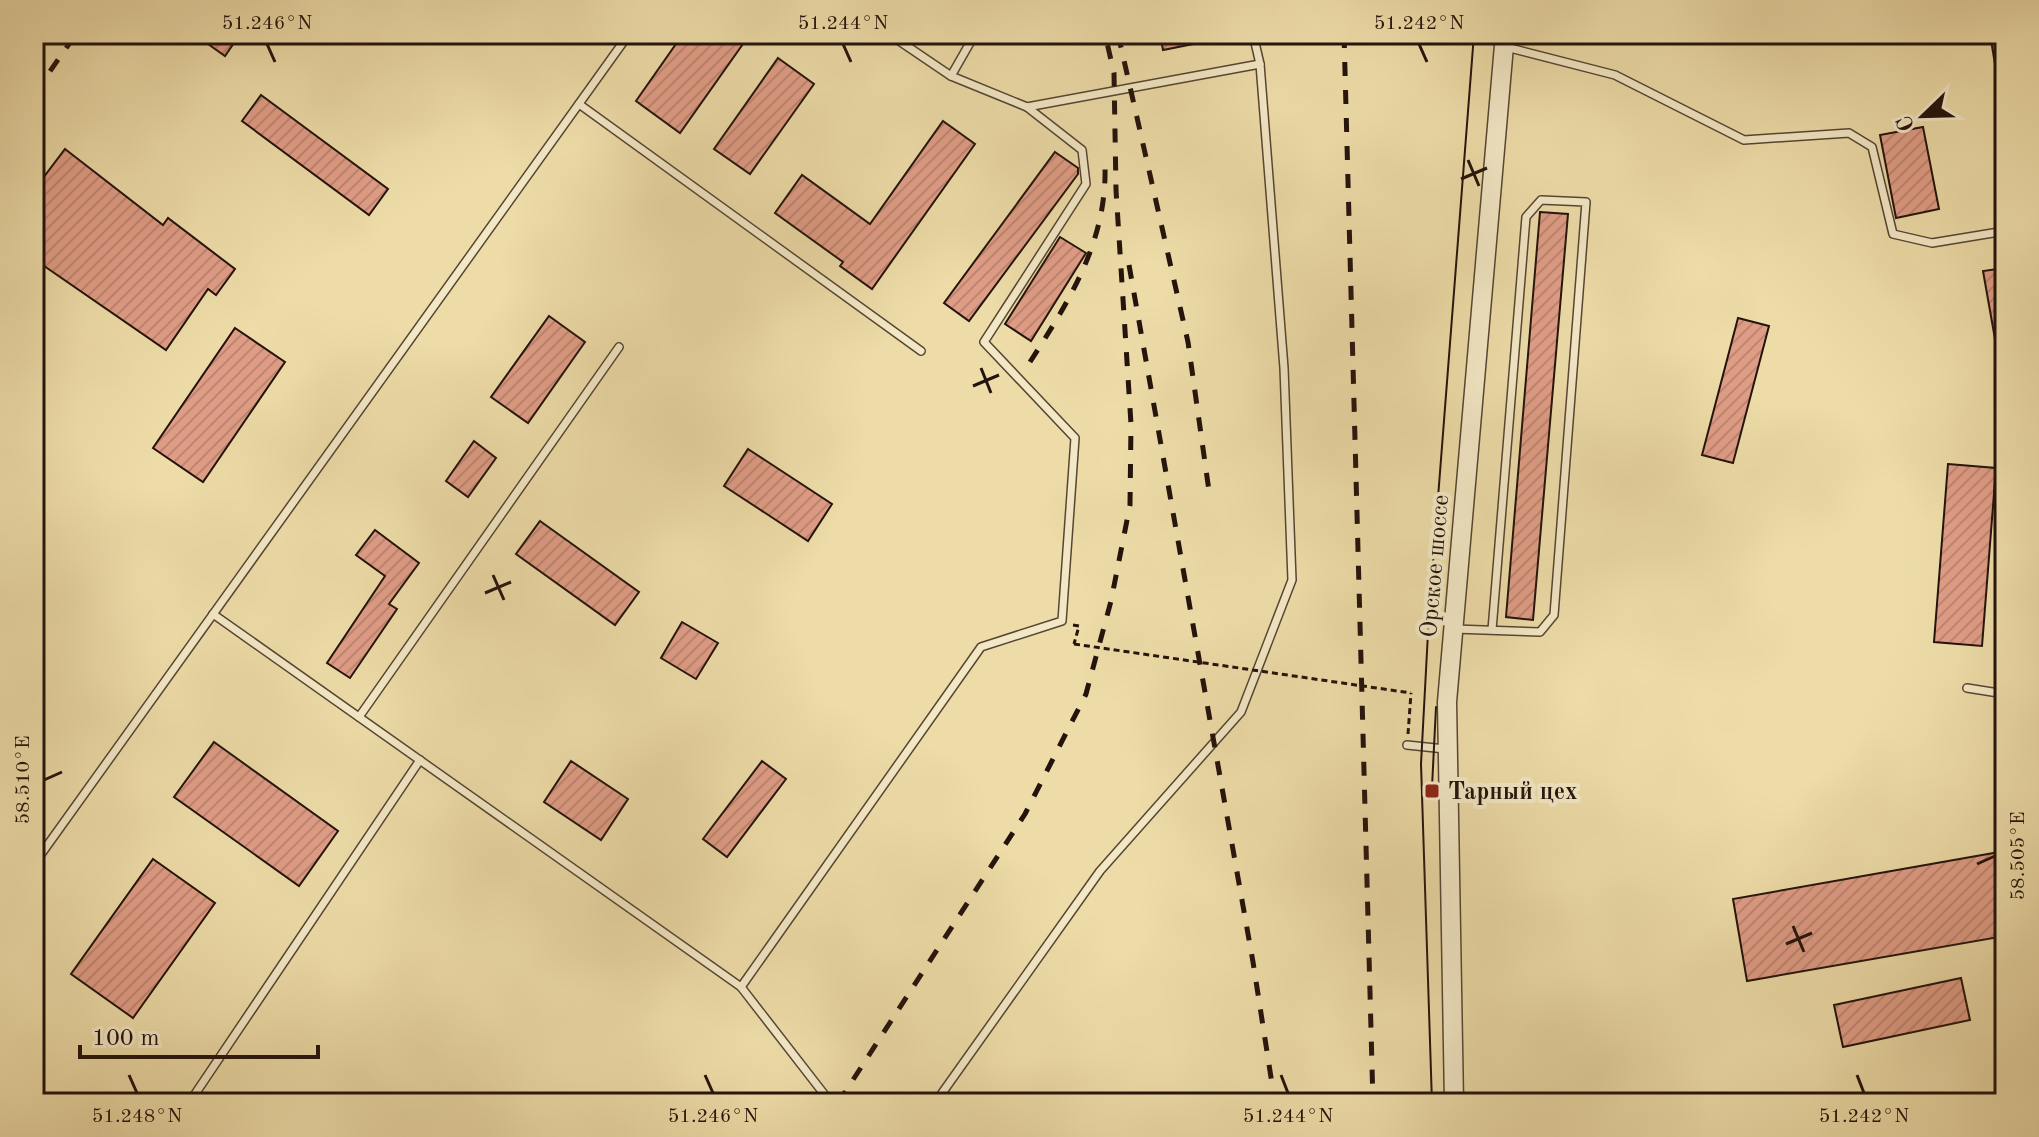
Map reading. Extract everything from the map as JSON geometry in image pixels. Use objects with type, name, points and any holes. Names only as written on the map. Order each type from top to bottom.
[{"type":"street","name":"Орское шоссе","points":[[1454,1103],[1447,702],[1504,40]]},
{"type":"lane","points":[[34,864],[629,34]]},
{"type":"lane","points":[[741,987],[981,647],[1062,621],[1075,438],[984,342],[1086,184],[1082,150],[1027,107],[951,76],[889,34]]},
{"type":"lane","points":[[951,76],[975,34]]},
{"type":"lane","points":[[935,1103],[1100,871],[1241,712],[1292,580],[1284,368],[1260,64],[1253,34]]},
{"type":"lane","points":[[1504,40],[1615,75],[1744,140],[1849,133],[1872,147],[1893,234],[1932,243],[2005,231]]},
{"type":"lane","points":[[1027,107],[1260,64]]},
{"type":"lane","points":[[579,104],[921,351]]},
{"type":"lane","points":[[1453,629],[1540,632],[1554,615],[1586,202],[1541,200],[1526,217],[1492,630]]},
{"type":"lane","points":[[359,717],[619,347]]},
{"type":"lane","points":[[213,614],[741,987],[831,1103]]},
{"type":"lane","points":[[1967,688],[2005,694]]},
{"type":"lane","points":[[1407,745],[1448,749]]},
{"type":"lane","points":[[189,1103],[420,760]]},
{"type":"path","points":[[1062,621],[1079,626],[1074,644],[1411,693],[1407,745]]},
{"type":"building","points":[[194,34],[240,34],[225,56]]},
{"type":"building","points":[[683,34],[750,34],[680,133],[636,101]]},
{"type":"building","points":[[1160,34],[1213,34],[1214,40],[1163,50]]},
{"type":"building","points":[[1990,34],[2005,34],[2005,81],[1998,82]]},
{"type":"building","points":[[778,58],[814,84],[750,174],[714,149]]},
{"type":"building","points":[[261,95],[388,189],[369,215],[242,121]]},
{"type":"building","points":[[943,121],[975,144],[872,289],[840,266],[843,262],[775,213],[802,175],[870,224]]},
{"type":"building","points":[[1923,127],[1939,209],[1896,218],[1880,135]]},
{"type":"building","points":[[65,149],[163,225],[168,218],[235,269],[216,295],[208,289],[166,350],[34,259],[34,177],[40,182]]},
{"type":"building","points":[[1055,152],[1078,168],[1078,174],[969,321],[944,303]]},
{"type":"building","points":[[1540,212],[1568,214],[1533,620],[1506,617]]},
{"type":"building","points":[[1060,237],[1086,253],[1031,341],[1005,324]]},
{"type":"building","points":[[2005,268],[2005,355],[1998,356],[1983,271]]},
{"type":"building","points":[[549,316],[585,342],[528,423],[491,397]]},
{"type":"building","points":[[1738,318],[1769,326],[1733,463],[1702,455]]},
{"type":"building","points":[[235,328],[285,362],[203,482],[153,448]]},
{"type":"building","points":[[474,441],[496,458],[468,497],[446,481]]},
{"type":"building","points":[[748,449],[832,504],[808,541],[724,486]]},
{"type":"building","points":[[1948,464],[1996,468],[1982,646],[1934,642]]},
{"type":"building","points":[[540,521],[639,592],[615,625],[516,554]]},
{"type":"building","points":[[375,530],[419,563],[389,604],[397,609],[350,678],[327,663],[385,576],[356,555]]},
{"type":"building","points":[[682,622],[718,643],[696,679],[661,658]]},
{"type":"building","points":[[214,742],[338,831],[299,886],[174,797]]},
{"type":"building","points":[[571,761],[628,799],[601,840],[544,802]]},
{"type":"building","points":[[762,761],[786,779],[727,857],[703,839]]},
{"type":"building","points":[[2005,851],[2005,936],[1747,981],[1733,899]]},
{"type":"building","points":[[153,859],[215,903],[133,1018],[71,974]]},
{"type":"building","points":[[1961,978],[1970,1020],[1843,1047],[1834,1005]]},
{"type":"tram line","points":[[1432,1103],[1421,764],[1429,614],[1474,34]]},
{"type":"tram line","points":[[1432,787],[1436,707]]},
{"type":"railway","points":[[34,94],[76,34]]},
{"type":"railway","points":[[838,1103],[1025,814],[1086,694],[1111,601],[1130,505],[1131,424],[1116,190],[1114,73],[1105,34]]},
{"type":"railway","points":[[1118,34],[1188,342],[1209,491]]},
{"type":"railway","points":[[1344,34],[1373,1103]]},
{"type":"railway","points":[[1030,362],[1083,270],[1100,220],[1105,166]]},
{"type":"railway","points":[[1129,265],[1253,962],[1275,1103]]},
{"type":"place","name":"Тарный цех","points":[[1432,791]]}]
